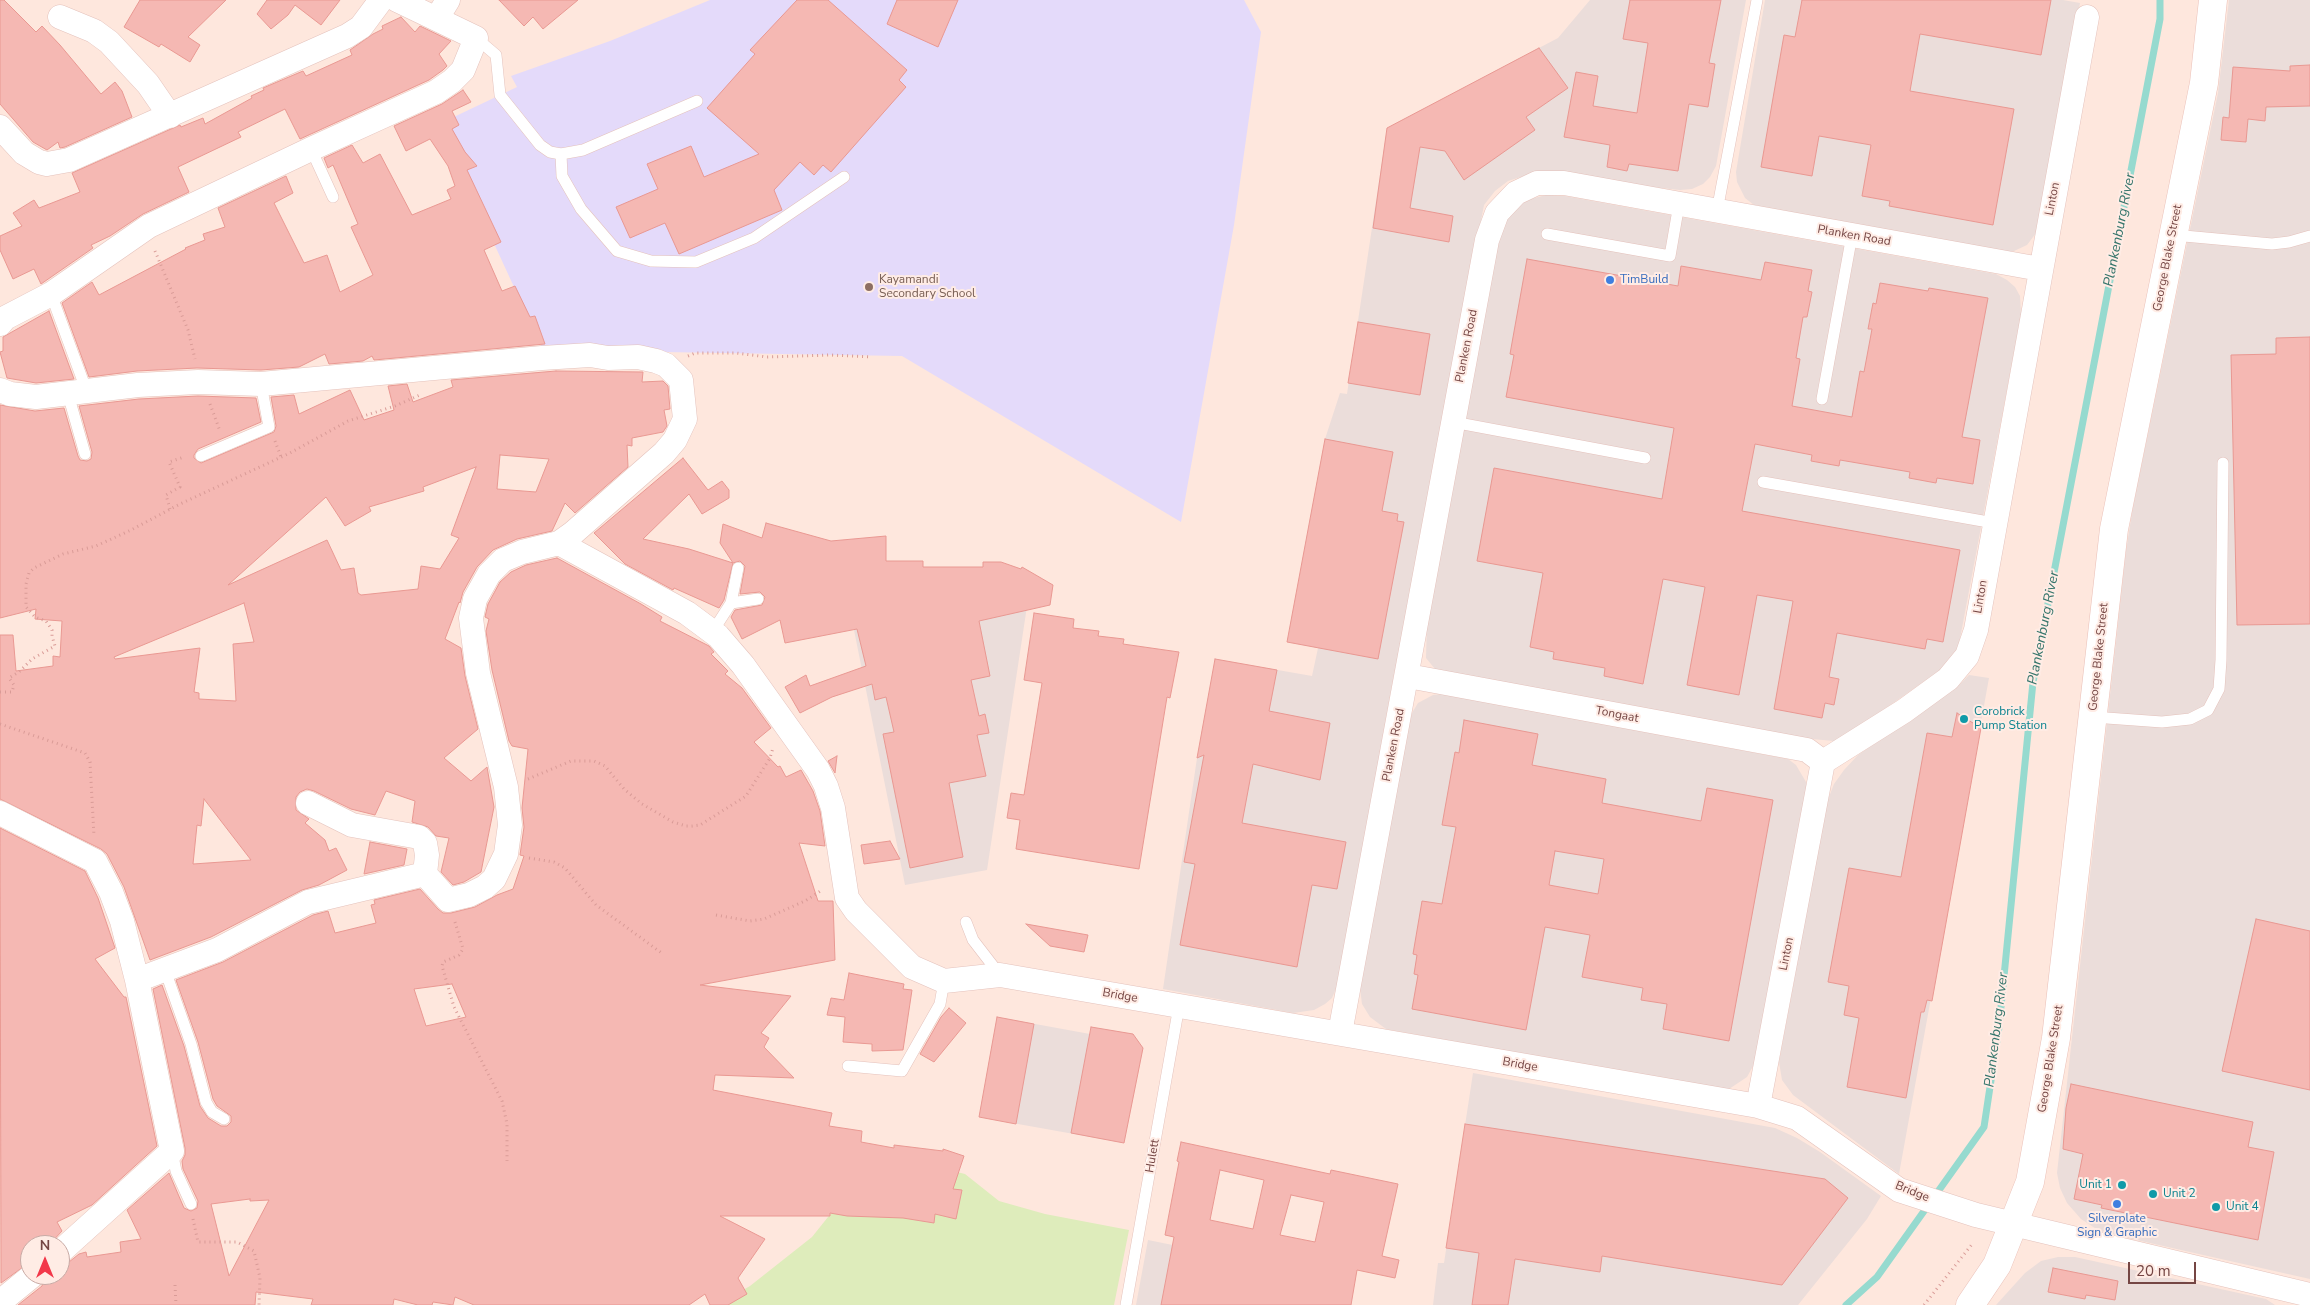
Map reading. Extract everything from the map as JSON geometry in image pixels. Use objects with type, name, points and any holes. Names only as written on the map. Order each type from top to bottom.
[{"type":"street","points":[[0,127],[24,153],[47,164],[69,160],[347,36],[361,27],[381,0]]},
{"type":"street","points":[[0,324],[5,318],[51,294],[149,226],[310,149],[436,92],[452,81],[463,70],[476,38],[442,9],[398,0]]},
{"type":"street","name":"George Blake Street","points":[[1970,1305],[1997,1265],[2030,1182],[2056,1038],[2114,528],[2204,83],[2213,0]]},
{"type":"street","points":[[60,17],[94,31],[109,42],[148,84],[170,116]]},
{"type":"street","name":"Linton","points":[[1758,1106],[1824,762],[1904,711],[1948,679],[1966,656],[1976,630],[2087,17]]},
{"type":"street","name":"Planken Road","points":[[1340,1034],[1408,676],[1452,422],[1487,240],[1497,212],[1516,193],[1537,183],[1564,183],[2040,270]]},
{"type":"street","points":[[0,390],[10,394],[36,396],[78,393],[138,385],[202,382],[261,384],[590,355],[608,358],[638,357],[666,365],[681,380],[685,419],[675,440],[664,454],[560,543],[522,552],[503,560],[489,574],[472,607],[471,618],[478,673],[506,787],[510,824],[506,854],[494,879],[485,887],[469,895],[448,900],[425,874],[427,856],[425,843],[419,837],[352,825],[308,803]]},
{"type":"street","points":[[560,543],[687,613],[713,632],[743,665],[818,770],[826,786],[833,808],[847,898],[856,911],[912,967],[944,981]]},
{"type":"street","name":"Tongaat","points":[[1408,676],[1806,750],[1824,762]]},
{"type":"street","points":[[0,814],[95,862],[111,892],[122,921],[137,980],[172,1151],[70,1243]]},
{"type":"street","points":[[137,980],[217,950],[308,902],[425,874]]},
{"type":"street","name":"Bridge","points":[[944,981],[1000,975],[1758,1106],[1797,1118],[1899,1190],[1976,1215],[2310,1295]]},
{"type":"street","points":[[0,1302],[21,1285]]},
{"type":"lane","points":[[1717,211],[1757,0]]},
{"type":"lane","points":[[476,38],[496,55],[500,95],[542,147],[561,154],[583,150],[697,101]]},
{"type":"lane","points":[[310,149],[332,198]]},
{"type":"lane","points":[[561,154],[562,176],[581,209],[617,251],[651,261],[696,262],[754,238],[844,177]]},
{"type":"lane","points":[[1547,234],[1670,256],[1679,204]]},
{"type":"lane","points":[[1822,399],[1852,235]]},
{"type":"lane","points":[[2173,235],[2272,244],[2289,242],[2310,236]]},
{"type":"lane","points":[[51,294],[78,393],[85,454]]},
{"type":"lane","points":[[201,456],[269,427],[261,384]]},
{"type":"lane","points":[[1452,422],[1645,458]]},
{"type":"lane","points":[[2093,717],[2162,722],[2190,719],[2208,710],[2212,703],[2219,689],[2222,660],[2223,463]]},
{"type":"lane","points":[[1764,482],[1994,523]]},
{"type":"lane","points":[[713,632],[731,603],[738,568]]},
{"type":"lane","points":[[731,603],[758,599]]},
{"type":"lane","points":[[966,922],[974,940],[1000,975]]},
{"type":"lane","points":[[165,970],[191,1044],[206,1102],[212,1112],[224,1119]]},
{"type":"lane","points":[[848,1066],[902,1071],[940,1004],[944,981]]},
{"type":"lane","name":"Hulett","points":[[1126,1305],[1179,1006]]},
{"type":"lane","points":[[172,1151],[176,1172],[191,1204]]},
{"type":"path","points":[[149,226],[155,251],[188,330],[211,409],[227,445]]},
{"type":"path","points":[[666,365],[695,353],[736,353],[767,357],[830,355],[872,357]]},
{"type":"path","points":[[0,692],[12,692],[14,685],[9,678],[19,672],[32,659],[51,650],[55,646],[52,630],[46,621],[35,617],[26,607],[26,584],[29,573],[40,564],[64,554],[96,546],[290,453],[348,421],[395,406],[423,394],[430,390],[435,368]]},
{"type":"path","points":[[170,509],[166,495],[180,487],[169,462],[180,457],[201,456]]},
{"type":"path","points":[[506,787],[571,761],[586,760],[605,766],[632,796],[650,808],[686,826],[700,824],[746,796],[755,783],[770,758],[774,746],[776,711]]},
{"type":"path","points":[[0,724],[85,752],[90,762],[95,862]]},
{"type":"path","points":[[506,854],[560,864],[596,905],[663,954]]},
{"type":"path","points":[[716,915],[750,922],[764,919],[805,901],[842,873]]},
{"type":"path","points":[[448,900],[464,946],[459,955],[443,962],[442,966],[454,1007],[502,1101],[507,1124],[507,1160]]},
{"type":"path","points":[[191,1204],[198,1242],[237,1242],[254,1251],[260,1278],[259,1305]]},
{"type":"path","points":[[1924,1305],[1973,1244]]},
{"type":"path","points":[[175,1285],[176,1305]]},
{"type":"shaded area","name":"Kayamandi Secondary School","points":[[710,0],[1244,0],[1261,32],[1234,225],[1181,522],[902,356],[543,350],[439,124],[517,87],[511,76],[610,41]]},
{"type":"shaded area","points":[[1590,0],[1746,0],[1716,166],[1710,177],[1703,184],[1692,189],[1680,190],[1642,186],[1559,171],[1540,171],[1508,181],[1495,191],[1484,205],[1391,691],[1338,984],[1332,998],[1325,1004],[1314,1010],[1293,1013],[1163,989],[1197,758],[1215,659],[1312,676],[1318,648],[1287,642],[1325,439],[1340,393],[1347,394],[1387,128],[1558,38]]},
{"type":"shaded area","points":[[1765,0],[2063,0],[2080,3],[2039,222],[2036,233],[2027,245],[2007,252],[1754,205],[1745,198],[1737,182],[1736,172]]},
{"type":"shaded area","points":[[2229,0],[2310,0],[2310,1279],[2101,1232],[2081,1219],[2067,1203],[2060,1188],[2057,1173],[2126,551],[2133,506],[2218,93]]},
{"type":"shaded area","points":[[1546,195],[1565,196],[1996,274],[2015,287],[2020,296],[2021,315],[1959,644],[1954,657],[1943,668],[1842,739],[1834,741],[1812,739],[1450,674],[1435,669],[1426,658],[1427,621],[1502,222],[1523,201]]},
{"type":"shaded area","points":[[1029,593],[987,870],[905,885],[847,595]]},
{"type":"shaded area","points":[[1969,675],[1989,678],[1899,1174],[1793,1095],[1782,1080],[1779,1062],[1827,802],[1834,784],[1858,755],[1959,685]]},
{"type":"shaded area","points":[[1442,694],[1788,759],[1796,765],[1806,782],[1806,789],[1757,1059],[1747,1077],[1729,1089],[1716,1089],[1386,1029],[1370,1017],[1362,1004],[1360,988],[1409,723],[1418,703],[1433,695]]},
{"type":"shaded area","points":[[997,1017],[1090,1034],[1091,1027],[1133,1034],[1143,1048],[1124,1143],[979,1117]]},
{"type":"shaded area","points":[[1473,1073],[1775,1128],[1797,1138],[1820,1152],[1881,1196],[1867,1219],[1798,1305],[1433,1305],[1438,1263],[1444,1263]]},
{"type":"shaded area","points":[[1148,1240],[1355,1282],[1351,1305],[1136,1305]]},
{"type":"shaded area","points":[[2058,1257],[2075,1257],[2266,1299],[2275,1305],[1996,1305],[2025,1273],[2041,1261]]},
{"type":"green space","points":[[933,1166],[965,1174],[999,1201],[1045,1214],[1129,1230],[1114,1305],[717,1305],[750,1286],[812,1237],[840,1202]]},
{"type":"building","points":[[0,0],[4,0],[36,32],[42,26],[101,94],[115,82],[122,91],[132,117],[65,147],[60,148],[58,142],[47,150],[33,142],[0,104]]},
{"type":"building","points":[[140,0],[226,0],[188,37],[200,45],[190,62],[161,44],[159,47],[124,27]]},
{"type":"building","points":[[267,0],[340,0],[321,25],[295,5],[288,15],[271,29],[257,14]]},
{"type":"building","points":[[499,0],[578,0],[543,29],[533,17],[524,26]]},
{"type":"building","points":[[797,0],[828,0],[907,70],[899,80],[906,87],[831,172],[823,165],[814,175],[800,162],[774,190],[782,210],[679,254],[665,223],[630,238],[616,207],[658,189],[647,164],[691,146],[704,177],[759,154],[707,108],[755,54],[750,50]]},
{"type":"building","points":[[897,0],[958,0],[938,47],[887,24]]},
{"type":"building","points":[[1630,0],[1721,0],[1709,63],[1715,64],[1708,107],[1689,104],[1678,171],[1629,164],[1627,171],[1607,167],[1610,145],[1564,137],[1576,72],[1598,76],[1593,106],[1637,113],[1648,43],[1623,39]]},
{"type":"building","points":[[1802,0],[2051,0],[2041,55],[1920,34],[1910,91],[2014,109],[1993,225],[1889,206],[1890,201],[1862,196],[1871,145],[1819,136],[1812,176],[1761,167],[1784,35],[1795,37]]},
{"type":"building","points":[[401,17],[415,32],[420,26],[451,41],[439,54],[447,66],[429,80],[300,139],[285,109],[238,132],[241,137],[178,167],[189,192],[143,214],[110,236],[91,245],[93,248],[41,284],[34,269],[13,279],[0,250],[0,236],[22,226],[13,213],[34,200],[39,208],[80,192],[72,173],[180,125],[181,127],[203,118],[205,124],[252,98],[251,96],[264,90],[263,88],[303,71],[306,76],[352,55],[350,50],[383,29],[382,26]]},
{"type":"building","points":[[1539,48],[1568,88],[1526,117],[1535,130],[1464,180],[1445,151],[1420,147],[1410,208],[1453,216],[1449,242],[1373,228],[1387,128]]},
{"type":"building","points":[[2310,65],[2310,106],[2266,107],[2265,121],[2248,119],[2246,142],[2221,140],[2223,117],[2229,118],[2233,67],[2290,71],[2290,66]]},
{"type":"building","points":[[463,90],[471,102],[452,111],[459,125],[452,129],[465,152],[477,166],[467,170],[501,242],[484,250],[502,291],[515,286],[530,317],[535,316],[545,344],[374,360],[372,356],[363,361],[329,364],[325,354],[299,367],[261,370],[197,368],[137,371],[89,377],[62,303],[92,282],[99,295],[185,248],[205,240],[203,234],[225,227],[218,208],[286,176],[293,193],[274,203],[304,263],[327,255],[340,292],[373,275],[351,227],[358,224],[333,165],[328,168],[324,158],[352,145],[363,163],[380,154],[412,215],[451,199],[447,190],[455,186],[448,166],[430,139],[406,151],[394,126],[442,104]]},
{"type":"building","points":[[1527,259],[1678,286],[1681,266],[1761,280],[1765,262],[1812,270],[1808,291],[1812,292],[1807,317],[1803,317],[1796,358],[1800,359],[1792,406],[1852,417],[1860,371],[1864,372],[1872,329],[1868,329],[1873,303],[1876,304],[1880,283],[1928,291],[1929,288],[1988,298],[1962,437],[1980,440],[1973,484],[1937,478],[1936,483],[1909,478],[1910,472],[1840,460],[1839,466],[1811,461],[1812,455],[1755,444],[1742,511],[1960,550],[1943,642],[1927,639],[1925,649],[1837,633],[1829,677],[1839,679],[1834,705],[1825,703],[1822,718],[1774,709],[1793,601],[1757,595],[1739,695],[1687,685],[1705,587],[1663,579],[1643,684],[1604,676],[1605,668],[1553,659],[1554,652],[1530,647],[1543,573],[1477,561],[1494,468],[1662,499],[1674,428],[1506,397],[1514,355],[1510,354]]},
{"type":"building","points":[[49,311],[74,379],[36,383],[7,378],[0,352],[3,351],[3,337]]},
{"type":"building","points":[[1358,322],[1430,334],[1420,395],[1348,383]]},
{"type":"building","points":[[2310,337],[2310,624],[2237,625],[2231,355],[2276,354],[2276,338]]},
{"type":"building","points":[[556,371],[643,372],[642,382],[663,381],[668,386],[670,409],[664,410],[667,426],[663,432],[632,438],[632,446],[627,445],[628,467],[575,513],[565,503],[552,531],[517,539],[493,550],[477,567],[463,592],[445,639],[461,648],[465,676],[478,729],[444,758],[471,781],[487,767],[494,807],[481,872],[464,882],[453,885],[441,872],[449,838],[436,836],[428,827],[412,822],[415,801],[386,791],[375,815],[351,809],[307,789],[300,792],[296,797],[296,810],[309,819],[305,823],[325,840],[329,851],[336,848],[347,870],[319,885],[302,890],[211,937],[150,960],[124,887],[107,854],[101,849],[0,799],[0,635],[13,635],[16,671],[53,666],[53,656],[60,657],[62,621],[35,619],[36,609],[0,618],[0,405],[35,411],[64,408],[78,456],[80,460],[87,461],[91,459],[92,452],[79,406],[139,399],[198,396],[256,398],[261,422],[198,449],[194,458],[201,463],[274,432],[276,426],[271,397],[294,395],[299,414],[350,390],[364,420],[394,410],[388,386],[407,384],[413,402],[453,387],[451,380]],"holes":[[[500,455],[549,459],[536,492],[497,489]],[[476,467],[451,535],[459,538],[440,569],[421,566],[418,589],[361,595],[358,593],[354,568],[341,570],[327,540],[228,585],[326,497],[345,526],[371,511],[369,507],[424,491],[423,487]],[[244,603],[254,642],[233,644],[236,701],[199,699],[199,693],[194,692],[200,648],[115,659],[114,657]],[[204,799],[251,860],[193,864],[197,825],[201,826]]]},
{"type":"building","points":[[1325,439],[1393,452],[1382,511],[1398,514],[1397,521],[1404,522],[1378,659],[1287,642]]},
{"type":"building","points":[[683,458],[708,490],[722,481],[729,490],[729,498],[702,514],[689,494],[643,539],[689,549],[733,563],[724,600],[719,608],[674,588],[673,590],[625,564],[594,533]]},
{"type":"building","points":[[766,523],[831,541],[886,536],[886,561],[923,561],[923,567],[983,567],[983,562],[1001,562],[1021,569],[1022,567],[1053,585],[1050,605],[979,621],[990,676],[971,680],[979,716],[985,714],[989,733],[977,735],[986,776],[949,783],[963,857],[910,868],[883,734],[894,732],[886,697],[875,700],[872,684],[832,697],[800,713],[785,687],[806,675],[810,686],[866,666],[857,629],[785,643],[780,620],[742,639],[731,617],[735,610],[762,605],[765,597],[760,592],[740,594],[745,566],[740,561],[733,563],[720,543],[723,524],[762,538]]},
{"type":"building","points":[[557,558],[641,604],[662,617],[660,621],[709,646],[714,652],[711,654],[728,671],[725,674],[742,688],[771,728],[754,742],[778,767],[780,766],[786,777],[801,770],[813,791],[820,811],[825,846],[799,843],[818,901],[833,901],[835,960],[700,985],[791,996],[761,1033],[769,1038],[764,1047],[794,1078],[715,1075],[713,1090],[832,1113],[829,1126],[862,1131],[861,1142],[894,1148],[894,1145],[943,1151],[943,1149],[964,1156],[953,1189],[962,1190],[956,1219],[935,1214],[934,1223],[903,1218],[847,1216],[830,1213],[830,1216],[720,1216],[765,1239],[738,1278],[747,1294],[728,1305],[710,1305],[705,1294],[689,1305],[474,1305],[455,1297],[453,1305],[433,1302],[432,1305],[418,1305],[394,1299],[393,1305],[311,1305],[313,1299],[256,1292],[255,1305],[18,1305],[42,1285],[70,1285],[70,1261],[79,1254],[86,1252],[87,1257],[121,1252],[120,1242],[141,1239],[127,1210],[169,1173],[184,1208],[191,1211],[197,1208],[198,1201],[183,1169],[182,1161],[185,1155],[185,1148],[153,989],[162,985],[184,1046],[200,1106],[208,1118],[221,1126],[227,1126],[231,1122],[231,1116],[217,1106],[213,1099],[198,1042],[176,980],[223,962],[313,915],[328,911],[335,933],[376,923],[371,905],[375,904],[374,900],[420,889],[443,913],[451,913],[475,907],[513,889],[524,856],[520,855],[524,827],[522,808],[528,749],[512,746],[509,741],[492,670],[486,631],[489,619],[485,617],[488,604],[500,582],[511,572],[526,565]],"holes":[[[452,984],[466,1017],[426,1026],[414,989]],[[250,1199],[250,1201],[269,1200],[229,1276],[211,1204]]]},
{"type":"building","points":[[1034,613],[1074,619],[1073,628],[1099,631],[1098,636],[1124,639],[1123,644],[1179,652],[1170,698],[1167,697],[1139,869],[1016,849],[1020,820],[1007,818],[1011,793],[1024,795],[1042,683],[1024,680]]},
{"type":"building","points":[[1215,659],[1277,670],[1269,711],[1330,723],[1320,780],[1253,764],[1242,823],[1346,842],[1337,889],[1312,885],[1297,967],[1180,945],[1195,864],[1184,862],[1204,755],[1197,758]]},
{"type":"building","points":[[1957,713],[1981,728],[1932,1001],[1927,1000],[1924,1012],[1921,1012],[1906,1098],[1847,1087],[1859,1018],[1844,1015],[1849,986],[1828,982],[1849,868],[1901,877],[1927,733],[1952,737]]},
{"type":"building","points":[[1464,720],[1538,734],[1532,765],[1606,779],[1602,803],[1701,821],[1707,788],[1773,800],[1729,1041],[1663,1029],[1667,1004],[1641,1000],[1643,988],[1582,977],[1590,935],[1545,927],[1526,1030],[1412,1009],[1418,975],[1414,974],[1417,955],[1413,954],[1422,901],[1442,904],[1456,827],[1442,825],[1455,752],[1459,753]],"holes":[[[1555,851],[1604,859],[1598,894],[1549,885]]]},
{"type":"building","points":[[837,756],[835,773],[828,761]]},
{"type":"building","points":[[0,828],[85,871],[98,898],[115,948],[95,959],[124,997],[126,997],[157,1146],[92,1205],[57,1222],[62,1231],[58,1235],[20,1235],[20,1269],[1,1283]]},
{"type":"building","points":[[890,841],[900,859],[864,864],[861,845]]},
{"type":"building","points":[[370,842],[407,849],[404,865],[364,874]]},
{"type":"building","points":[[2256,919],[2310,931],[2310,1090],[2222,1071]]},
{"type":"building","points":[[1026,924],[1088,935],[1084,952],[1050,946]]},
{"type":"building","points":[[849,973],[904,984],[903,989],[912,990],[903,1050],[872,1051],[872,1044],[843,1042],[845,1017],[827,1015],[831,998],[844,1000]]},
{"type":"building","points":[[949,1008],[966,1023],[934,1062],[920,1054],[941,1017]]},
{"type":"building","points":[[997,1017],[1034,1024],[1016,1124],[979,1117]]},
{"type":"building","points":[[1091,1027],[1133,1034],[1143,1048],[1124,1143],[1071,1133]]},
{"type":"building","points":[[2071,1084],[2253,1122],[2248,1147],[2274,1152],[2258,1240],[2101,1208],[2102,1205],[2074,1199],[2083,1154],[2063,1149],[2066,1108]]},
{"type":"building","points":[[1465,1124],[1825,1179],[1848,1198],[1782,1285],[1602,1256],[1600,1272],[1515,1259],[1508,1305],[1472,1305],[1479,1253],[1446,1248]]},
{"type":"building","points":[[1181,1142],[1330,1174],[1331,1170],[1398,1184],[1382,1256],[1399,1260],[1395,1278],[1357,1270],[1351,1305],[1161,1305],[1174,1237],[1165,1235],[1179,1162],[1177,1161]],"holes":[[[1220,1170],[1264,1180],[1253,1229],[1210,1220]],[[1291,1195],[1324,1202],[1315,1242],[1280,1235]]]},
{"type":"building","points":[[2053,1268],[2118,1281],[2115,1300],[2086,1295],[2085,1299],[2048,1292]]},
{"type":"waterway","name":"Plankenburg River","points":[[1846,1305],[1877,1277],[1984,1127],[1999,1027],[2033,682],[2160,19],[2160,0]]},
{"type":"place","name":"TimBuild","points":[[1610,280]]},
{"type":"place","name":"Kayamandi Secondary School","points":[[869,287]]},
{"type":"place","name":"Corobrick Pump Station","points":[[1964,719]]},
{"type":"place","name":"Unit 1","points":[[2122,1185]]},
{"type":"place","name":"Unit 2","points":[[2153,1194]]},
{"type":"place","name":"Silverplate Sign & Graphic","points":[[2117,1204]]},
{"type":"place","name":"Unit 4","points":[[2216,1207]]}]
